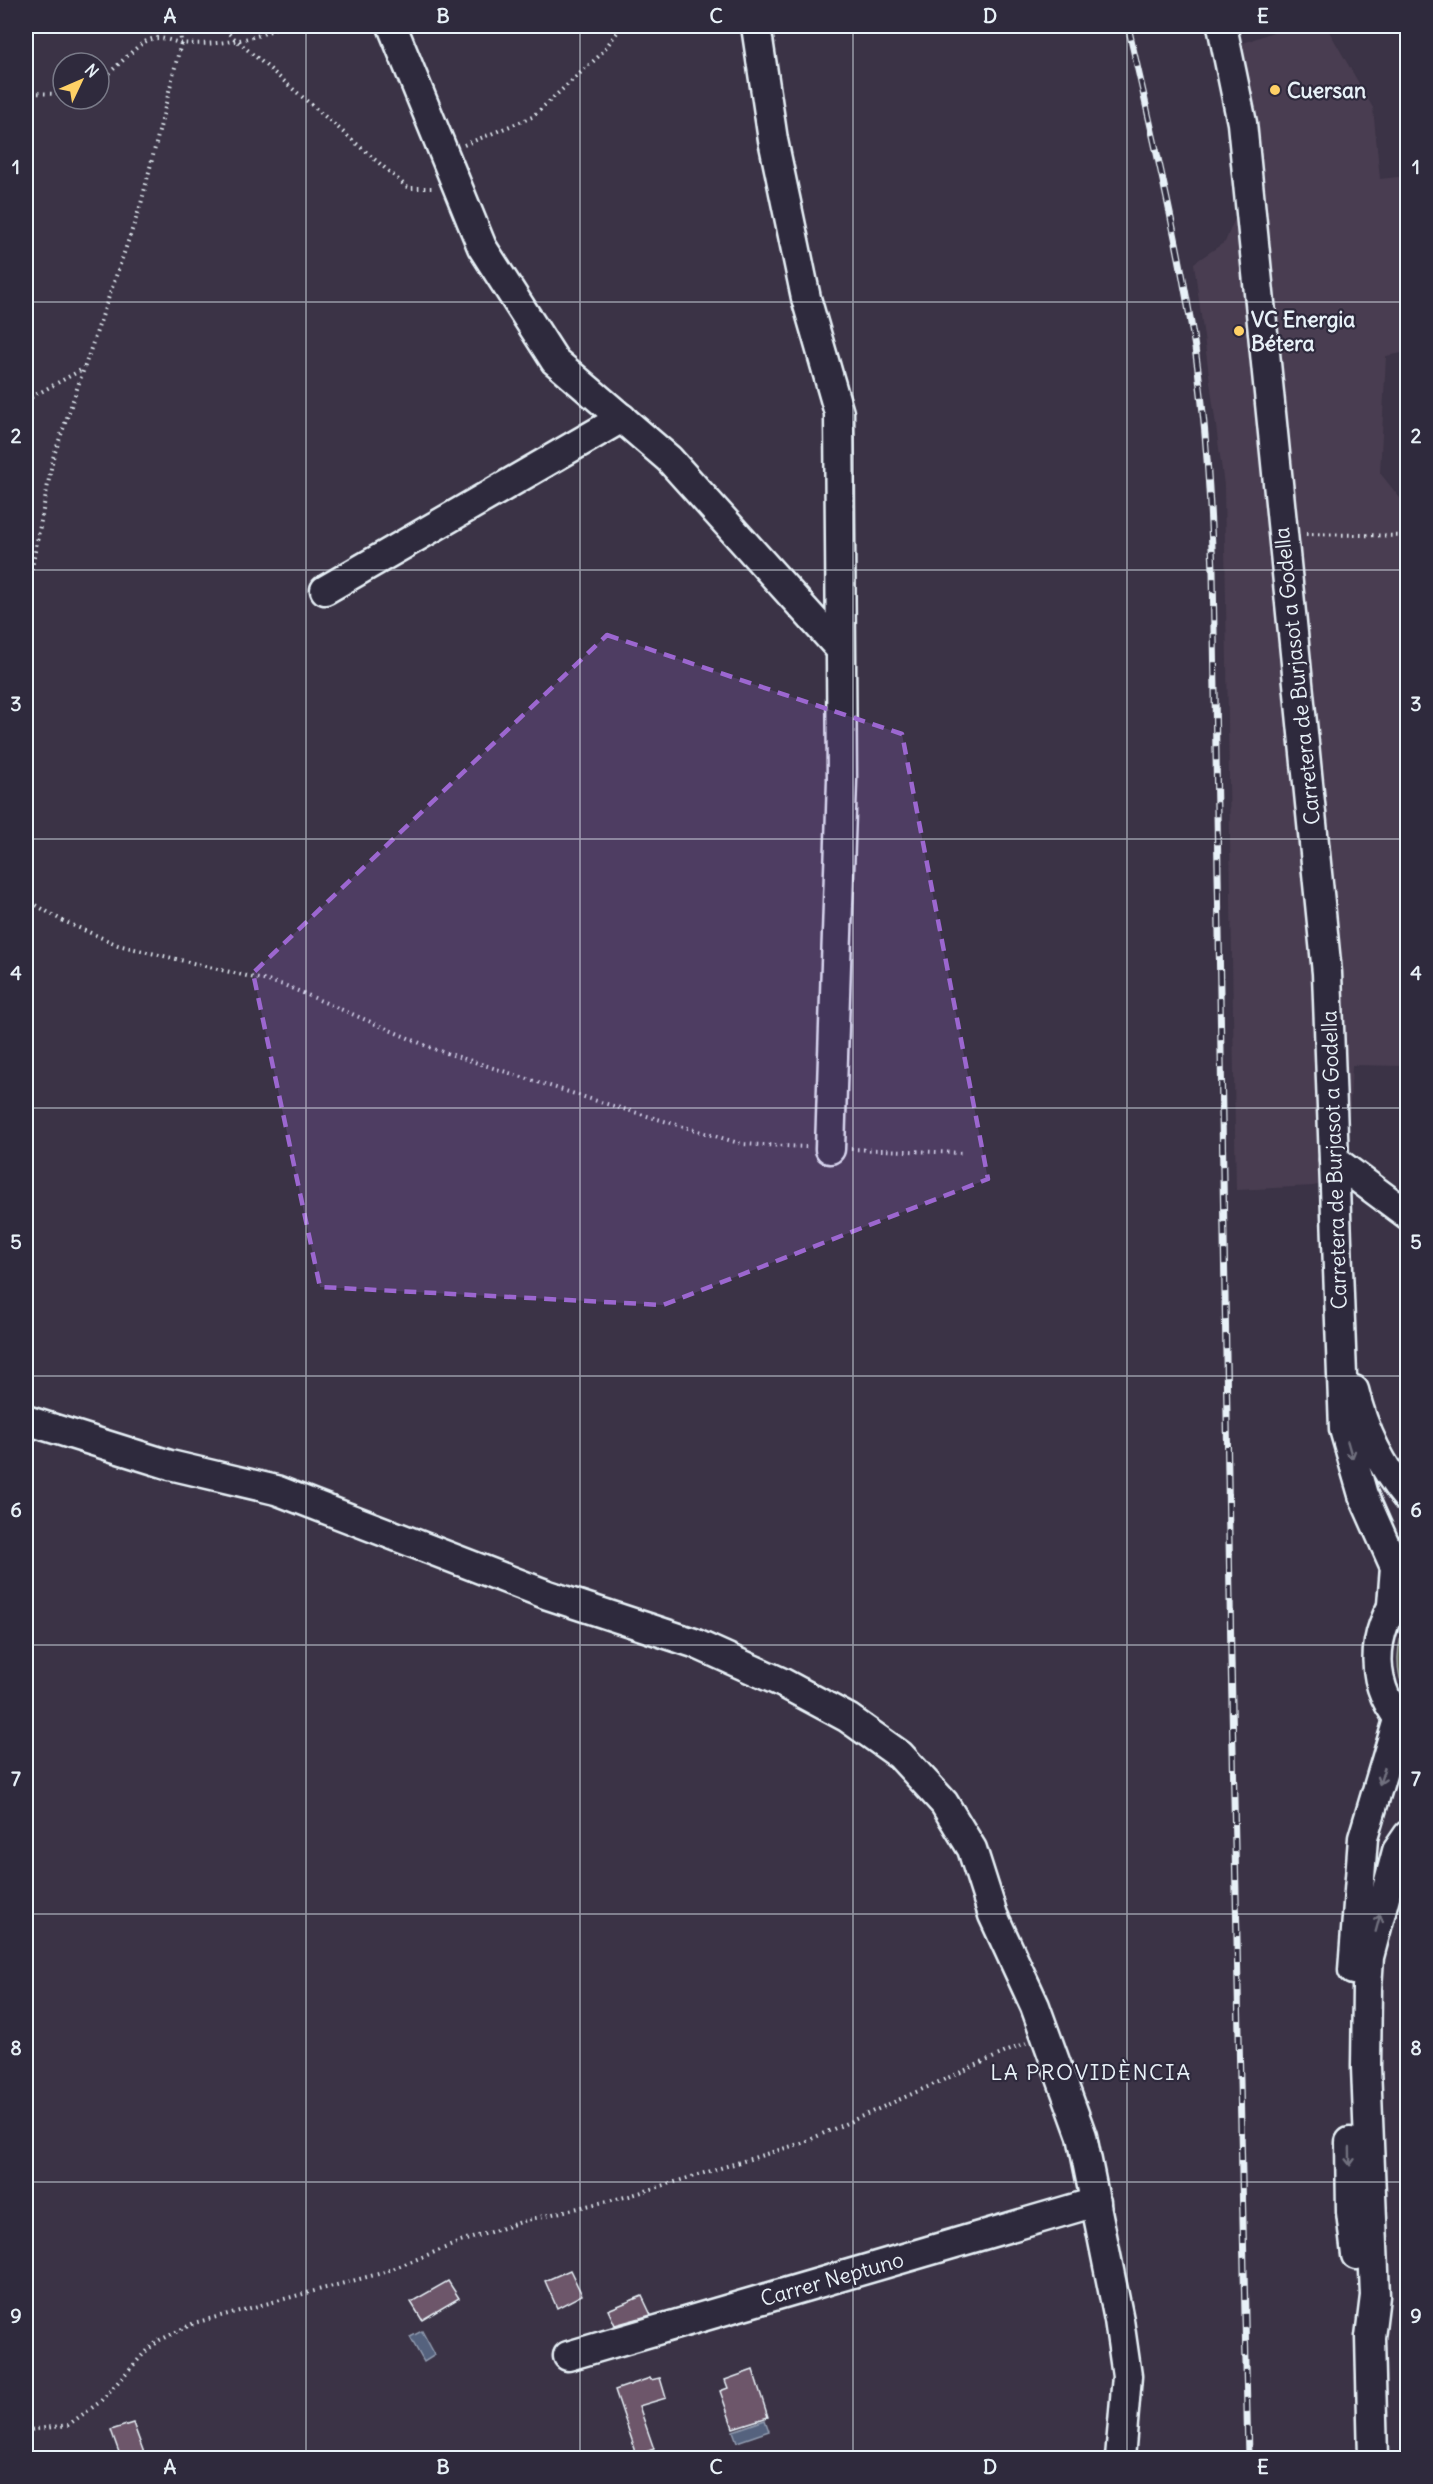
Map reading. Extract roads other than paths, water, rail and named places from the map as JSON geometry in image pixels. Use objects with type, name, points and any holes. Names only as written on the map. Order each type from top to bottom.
[{"type":"street","points":[[392,26],[482,247],[555,361],[669,459],[840,649]]},
{"type":"street","points":[[756,26],[773,141],[806,298],[839,413],[842,780],[830,1149]]},
{"type":"street","name":"Carretera de Burjasot a Godella","points":[[1222,26],[1242,123],[1327,974],[1340,1329]]},
{"type":"street","points":[[326,590],[622,418]]},
{"type":"street","points":[[1334,1160],[1407,1215]]},
{"type":"street","points":[[1340,1329],[1360,1417],[1391,1479],[1407,1498]]},
{"type":"street","points":[[1340,1329],[1344,1429],[1363,1495],[1395,1567],[1400,1595],[1383,1623],[1378,1643],[1377,1663],[1384,1693],[1403,1725],[1363,1838],[1353,1959],[1354,2064],[1350,2129],[1351,2212],[1361,2298],[1370,2337]]},
{"type":"street","points":[[26,1420],[170,1465],[276,1490],[548,1595],[694,1643],[783,1683],[848,1718],[900,1755],[944,1803],[972,1849],[993,1915],[1046,2034],[1082,2136],[1119,2320],[1127,2376],[1120,2458]]},
{"type":"street","points":[[1373,2458],[1370,2337],[1375,2296],[1366,2067],[1369,1957],[1397,1851],[1407,1835]]},
{"type":"street","name":"Carrer Neptuno","points":[[568,2356],[1096,2202]]},
{"type":"water","points":[[422,2331],[435,2355],[424,2362],[410,2337]]},
{"type":"water","points":[[765,2420],[769,2431],[737,2442],[733,2431]]},
{"type":"railway","points":[[1128,26],[1181,267],[1195,348],[1207,459],[1213,571],[1231,1657],[1248,2458]]},
{"type":"place","name":"Cuersan","points":[[1275,90]]},
{"type":"place","name":"VC Energia Bétera","points":[[1239,331]]},
{"type":"district","name":"LA PROVIDÈNCIA","points":[[1091,2072]]}]
